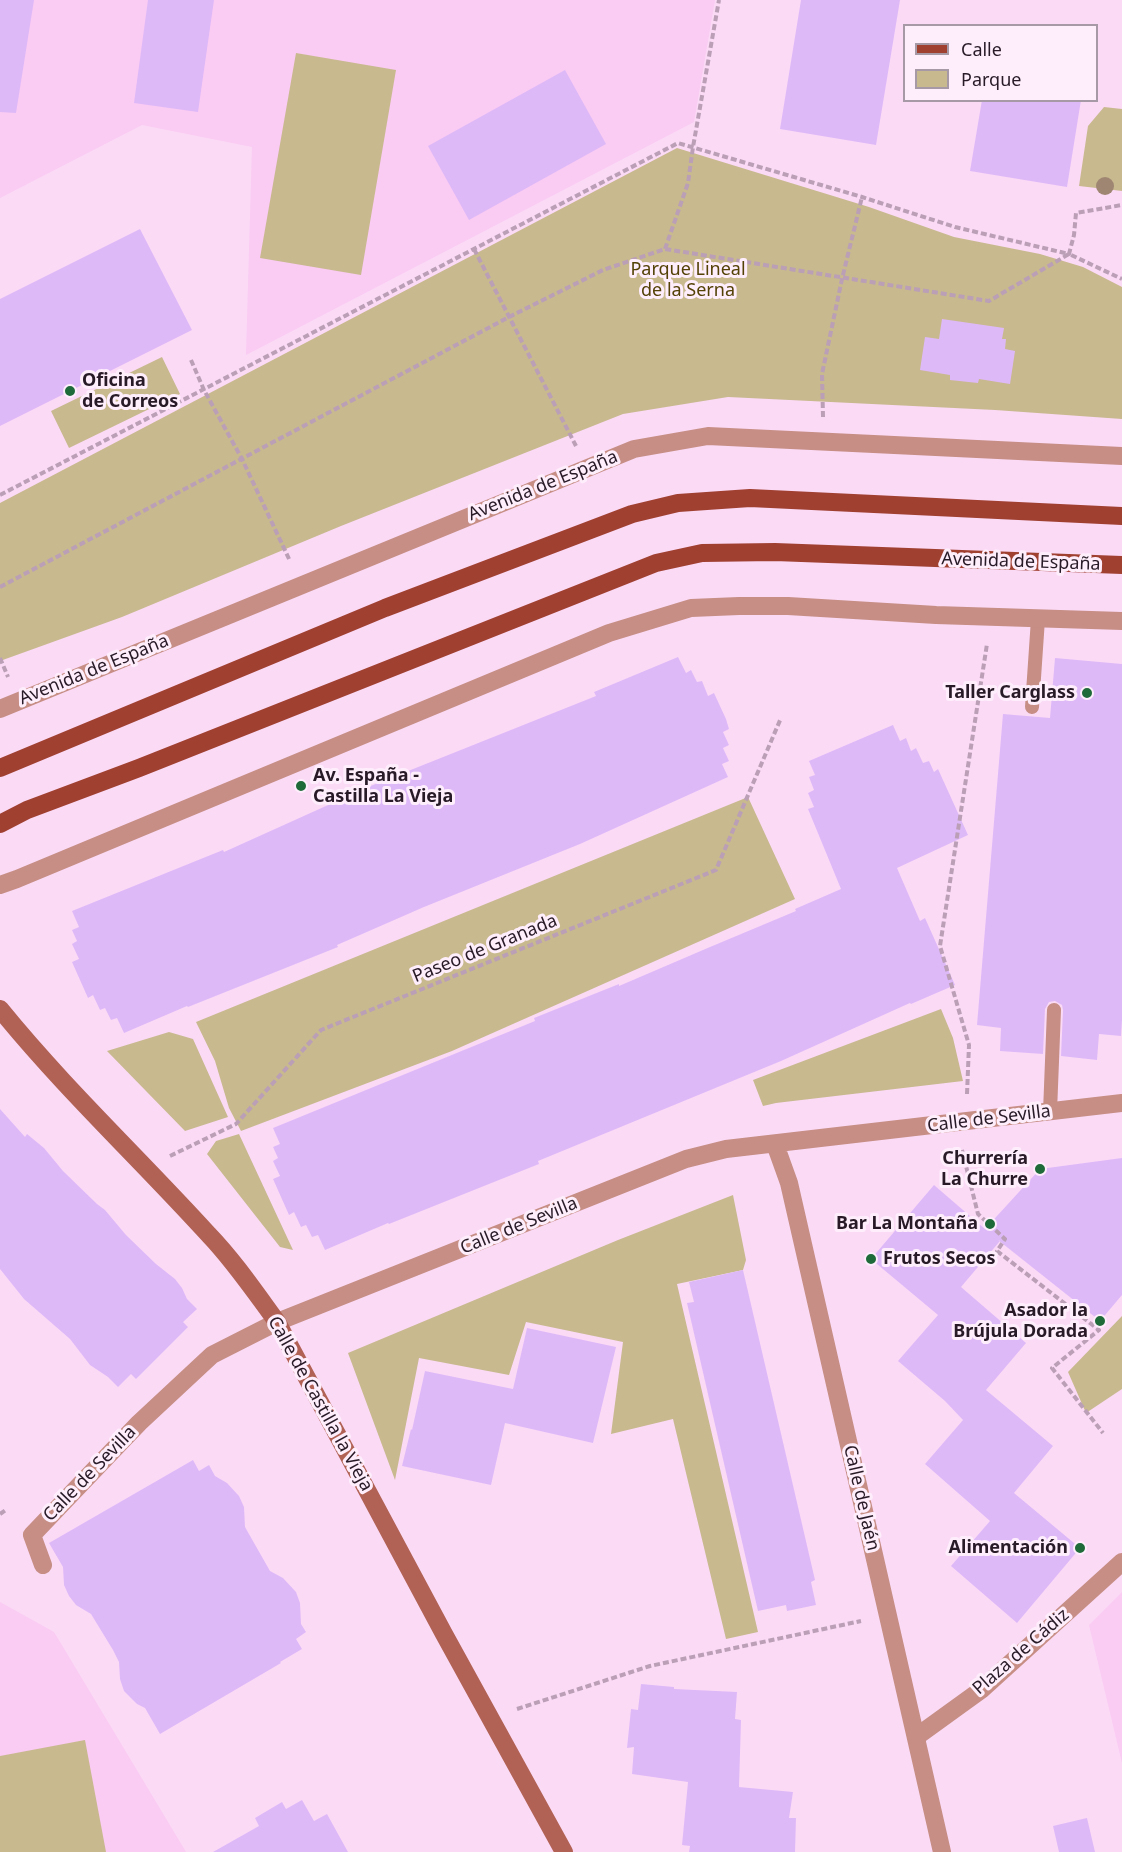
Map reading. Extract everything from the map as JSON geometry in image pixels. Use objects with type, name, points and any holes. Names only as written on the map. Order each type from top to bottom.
[{"type":"main road","points":[[0,768],[386,608],[632,514],[678,503],[750,498],[1122,516]]},
{"type":"main road","name":"Avenida de España","points":[[0,824],[27,810],[150,764],[656,563],[702,553],[774,552],[1122,566]]},
{"type":"main road","name":"Calle de Castilla la Vieja","points":[[0,1010],[82,1103],[210,1236],[252,1287],[276,1322],[564,1852]]},
{"type":"street","name":"Avenida de España","points":[[0,709],[634,449],[708,436],[1122,456]]},
{"type":"street","points":[[0,892],[8,882],[609,633],[692,608],[788,606],[992,617],[1122,621]]},
{"type":"street","name":"Calle de Sevilla","points":[[43,1565],[32,1535],[114,1449],[212,1355],[276,1322],[686,1159],[726,1149],[1122,1103]]},
{"type":"street","name":"Calle de Jaén","points":[[775,1144],[789,1183],[942,1852]]},
{"type":"street","name":"Plaza de Cádiz","points":[[916,1737],[981,1690],[1122,1562]]},
{"type":"lane","points":[[1032,707],[1038,619]]},
{"type":"lane","points":[[1050,1112],[1054,1010]]},
{"type":"path","points":[[665,249],[688,183],[719,0]]},
{"type":"path","points":[[0,495],[678,143],[862,197],[954,227],[1069,254],[1122,279]]},
{"type":"path","points":[[823,441],[822,374],[862,197]]},
{"type":"path","points":[[0,587],[509,317],[603,270],[665,249],[989,301],[1069,254],[1074,236],[1076,213],[1122,205]]},
{"type":"path","points":[[474,249],[570,435]]},
{"type":"path","points":[[191,360],[204,390],[242,459],[284,550]]},
{"type":"path","points":[[992,617],[940,946],[969,1045],[960,1122],[978,1214],[1005,1239],[997,1251],[1099,1330],[1052,1368],[1103,1433]]},
{"type":"path","name":"Paseo de Granada","points":[[145,1168],[236,1124],[321,1030],[716,870],[781,718]]},
{"type":"path","points":[[0,1514],[7,1509]]},
{"type":"path","points":[[490,1718],[650,1666],[888,1616]]},
{"type":"shaded area","points":[[0,0],[715,0],[694,122],[246,355],[252,147],[142,125],[0,198]]},
{"type":"shaded area","points":[[1122,1592],[1122,1763],[1089,1625]]},
{"type":"shaded area","points":[[0,1602],[54,1632],[186,1852],[0,1852]]},
{"type":"green space","points":[[296,53],[396,70],[361,275],[260,258]]},
{"type":"green space","points":[[1104,107],[1122,109],[1122,191],[1079,186],[1088,126]]},
{"type":"green space","name":"Parque Lineal de la Serna","points":[[677,148],[869,207],[954,237],[1040,254],[1083,267],[1122,287],[1122,419],[995,410],[728,397],[623,414],[341,526],[122,617],[0,661],[0,503]]},
{"type":"green space","points":[[162,357],[180,394],[69,448],[51,411]]},
{"type":"green space","points":[[748,797],[795,899],[452,1051],[241,1131],[229,1108],[215,1061],[196,1022]]},
{"type":"green space","points":[[941,1009],[953,1038],[963,1081],[763,1106],[753,1080]]},
{"type":"green space","points":[[169,1032],[193,1039],[228,1117],[185,1131],[107,1051]]},
{"type":"green space","points":[[239,1134],[293,1250],[280,1247],[207,1154],[216,1141]]},
{"type":"green space","points":[[733,1195],[746,1260],[743,1270],[677,1284],[758,1632],[726,1639],[673,1419],[611,1434],[623,1342],[526,1322],[509,1375],[419,1358],[395,1480],[348,1353],[618,1240]]},
{"type":"green space","points":[[1122,1316],[1122,1389],[1086,1413],[1068,1372]]},
{"type":"green space","points":[[85,1740],[106,1852],[0,1852],[0,1756]]},
{"type":"building","points":[[0,0],[34,0],[16,113],[0,112]]},
{"type":"building","points":[[148,0],[214,0],[198,112],[134,103]]},
{"type":"building","points":[[801,0],[900,0],[876,145],[780,129]]},
{"type":"building","points":[[565,70],[606,144],[469,220],[428,146]]},
{"type":"building","points":[[982,102],[1081,102],[1067,187],[970,171]]},
{"type":"building","points":[[140,229],[192,330],[0,426],[0,299]]},
{"type":"building","points":[[942,319],[1004,328],[1002,339],[1006,339],[1005,349],[1015,351],[1010,384],[979,379],[978,383],[950,380],[950,375],[920,370],[925,337],[939,339]]},
{"type":"building","points":[[678,657],[686,673],[691,670],[697,682],[702,681],[708,696],[714,693],[726,719],[729,729],[723,732],[729,745],[723,748],[729,761],[722,764],[728,777],[580,844],[424,907],[337,945],[338,947],[124,1033],[117,1018],[111,1020],[105,1008],[100,1010],[93,995],[88,998],[72,962],[79,959],[72,944],[77,941],[72,930],[79,927],[72,911],[223,850],[224,852],[368,787],[596,696],[594,692]]},
{"type":"building","points":[[1055,658],[1122,664],[1121,1036],[1099,1034],[1097,1060],[1061,1056],[1063,1010],[1062,1005],[1055,1001],[1049,1002],[1045,1009],[1043,1054],[1000,1051],[1001,1028],[977,1025],[1003,714],[1050,718]]},
{"type":"building","points":[[893,725],[900,741],[906,738],[911,751],[916,748],[923,763],[929,761],[934,772],[938,769],[968,835],[897,868],[920,921],[925,918],[955,985],[781,1061],[538,1161],[539,1164],[325,1250],[318,1235],[312,1237],[306,1225],[301,1227],[294,1212],[289,1215],[273,1179],[280,1176],[273,1161],[278,1158],[273,1147],[280,1144],[273,1128],[535,1021],[534,1018],[619,984],[619,986],[796,911],[795,909],[841,889],[808,809],[814,807],[808,793],[814,790],[809,777],[815,775],[809,761]]},
{"type":"building","points":[[0,1109],[25,1137],[27,1134],[44,1148],[63,1171],[105,1210],[126,1235],[175,1279],[187,1299],[197,1309],[183,1322],[188,1327],[136,1379],[131,1374],[118,1387],[90,1365],[70,1339],[24,1299],[0,1269]]},
{"type":"building","points":[[1122,1158],[1122,1295],[1100,1321],[1000,1241],[961,1287],[1026,1343],[986,1390],[1053,1446],[1014,1493],[1080,1548],[1017,1623],[951,1566],[990,1521],[925,1464],[963,1420],[945,1401],[898,1361],[938,1315],[871,1259],[934,1185],[985,1229],[1040,1169]]},
{"type":"building","points":[[743,1270],[815,1580],[811,1582],[816,1605],[787,1611],[786,1605],[758,1611],[687,1303],[694,1302],[689,1282]]},
{"type":"building","points":[[527,1328],[616,1347],[593,1443],[505,1423],[491,1485],[402,1466],[425,1371],[513,1389]]},
{"type":"building","points":[[193,1460],[199,1471],[209,1465],[215,1476],[227,1483],[239,1496],[244,1507],[245,1527],[270,1571],[283,1578],[296,1592],[300,1603],[301,1624],[306,1632],[296,1639],[302,1649],[160,1734],[145,1708],[137,1704],[124,1691],[120,1679],[119,1662],[113,1650],[91,1614],[76,1605],[69,1596],[64,1585],[63,1567],[49,1543]]},
{"type":"building","points":[[641,1684],[674,1687],[674,1689],[737,1692],[735,1719],[741,1720],[739,1787],[793,1792],[789,1818],[796,1818],[795,1852],[689,1852],[690,1846],[682,1845],[688,1782],[632,1774],[634,1747],[627,1748],[631,1709],[638,1710]]},
{"type":"building","points":[[302,1800],[314,1821],[327,1814],[348,1852],[213,1852],[259,1826],[255,1818],[282,1802],[286,1809]]},
{"type":"building","points":[[1087,1818],[1095,1852],[1059,1852],[1053,1826]]},
{"type":"place","name":"Oficina de Correos","points":[[70,391]]},
{"type":"place","name":"Taller Carglass","points":[[1087,693]]},
{"type":"place","name":"Av. España - Castilla La Vieja","points":[[301,786]]},
{"type":"place","name":"Churrería La Churre","points":[[1040,1169]]},
{"type":"place","name":"Bar La Montaña","points":[[990,1224]]},
{"type":"place","name":"Frutos Secos","points":[[871,1259]]},
{"type":"place","name":"Asador la Brújula Dorada","points":[[1100,1321]]},
{"type":"place","name":"Alimentación","points":[[1080,1548]]}]
